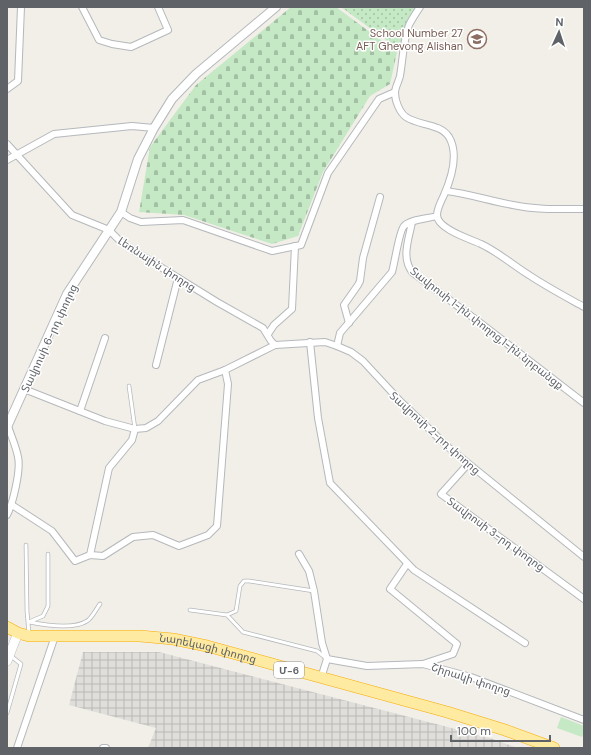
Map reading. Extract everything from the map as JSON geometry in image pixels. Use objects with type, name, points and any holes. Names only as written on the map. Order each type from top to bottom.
[{"type":"highway","name":"Մ-6","points":[[7,627],[18,633]]},
{"type":"highway","name":"Նարեկացի փողոց","points":[[18,633],[29,636],[140,636],[173,639],[207,646],[447,712],[505,730],[554,748]]},
{"type":"main road","points":[[8,658],[18,633]]},
{"type":"street","points":[[7,90],[18,81],[21,7]]},
{"type":"street","points":[[82,7],[99,40],[131,47],[168,30],[158,7]]},
{"type":"street","name":"Տավրոսի 6-րդ փողոց","points":[[7,427],[67,294],[121,212],[138,159],[154,128],[172,100],[196,74],[276,7]]},
{"type":"street","points":[[420,7],[407,34],[395,92],[396,100],[404,116],[410,120],[443,130],[449,137],[453,150],[453,165],[451,178],[438,209],[437,216],[440,223],[449,230],[486,246],[538,281],[584,307]]},
{"type":"street","points":[[121,212],[130,218],[141,222],[183,220],[272,251],[301,245],[328,173],[379,99],[395,92]]},
{"type":"street","points":[[7,160],[54,134],[132,126],[154,128]]},
{"type":"street","name":"Լեռնային փողոց","points":[[7,144],[72,215],[109,230],[118,240],[132,250],[263,328],[268,334],[270,341],[275,346]]},
{"type":"street","points":[[446,191],[467,193],[514,206],[584,209]]},
{"type":"street","points":[[349,323],[344,305],[360,281],[363,258],[380,197]]},
{"type":"street","points":[[337,346],[340,333],[392,272],[401,231],[404,226],[412,222],[437,216]]},
{"type":"street","name":"Տավրոսի 1-ին փողոց,1-ին նրբանցք","points":[[412,222],[406,255],[408,266],[412,272],[584,403]]},
{"type":"street","points":[[268,334],[274,325],[292,309],[295,246]]},
{"type":"street","points":[[156,365],[178,278]]},
{"type":"street","points":[[80,411],[105,338]]},
{"type":"street","points":[[310,342],[318,418],[330,483],[414,570],[525,644]]},
{"type":"street","name":"Տավրոսի 2-րդ փողոց","points":[[135,429],[146,428],[158,421],[198,380],[226,370],[275,346],[325,342],[351,352],[363,361],[379,380],[416,418],[468,464],[584,557]]},
{"type":"street","points":[[12,505],[52,531],[75,561],[90,555],[103,556],[134,537],[153,535],[179,546],[208,536],[217,526],[228,384],[226,370]]},
{"type":"street","points":[[24,388],[106,421],[135,429],[132,440],[109,468],[90,555]]},
{"type":"street","points":[[7,427],[19,458],[17,481],[12,505],[7,515]]},
{"type":"street","name":"Տավրոսի 3-րդ փողոց","points":[[468,464],[441,494],[584,599]]},
{"type":"street","points":[[299,554],[309,571],[314,591],[322,644],[327,659],[321,678]]},
{"type":"street","points":[[407,564],[390,589],[457,644],[453,654],[423,664]]},
{"type":"street","points":[[18,748],[55,636]]},
{"type":"street","name":"Շիրակի փողոց","points":[[327,659],[367,666],[423,664],[471,677],[584,720]]},
{"type":"lane","points":[[129,386],[135,429]]},
{"type":"lane","points":[[26,545],[29,636]]},
{"type":"lane","points":[[29,622],[43,616],[48,606],[48,554]]},
{"type":"lane","points":[[190,610],[227,615],[236,611],[240,586],[244,581],[314,591]]},
{"type":"lane","points":[[29,622],[46,625],[78,625],[89,620],[100,604]]},
{"type":"lane","points":[[227,615],[243,632],[317,651],[327,659]]},
{"type":"lane","points":[[7,713],[21,664],[8,658]]},
{"type":"lane","points":[[7,698],[11,700]]},
{"type":"shaded area","points":[[83,652],[159,652],[490,738],[518,748],[148,748],[156,728],[69,705]]},
{"type":"green space","points":[[291,7],[336,7],[397,52],[390,84],[370,96],[323,172],[298,236],[272,244],[184,215],[139,212],[150,147],[196,85]]},
{"type":"green space","points":[[341,7],[417,7],[406,25],[401,51]]},
{"type":"green space","points":[[561,717],[584,726],[582,737],[557,728]]},
{"type":"place","name":"School Number 27 AFT Ghevong Alishan","points":[[477,39]]}]
